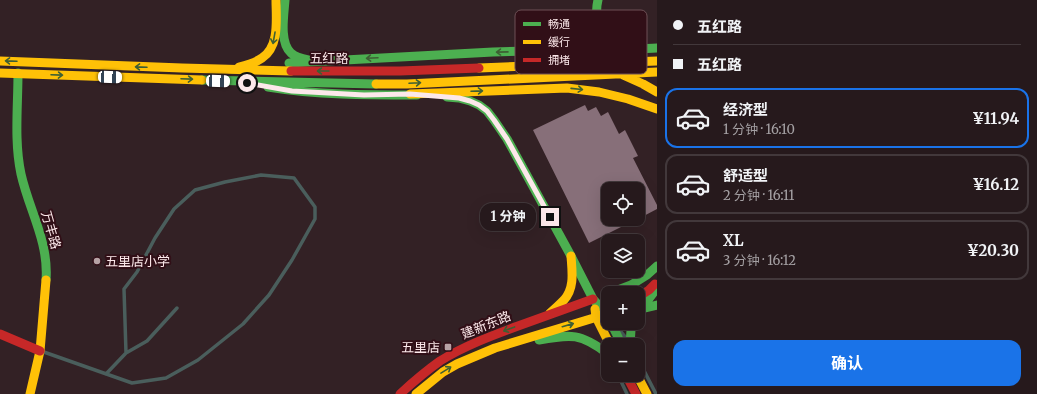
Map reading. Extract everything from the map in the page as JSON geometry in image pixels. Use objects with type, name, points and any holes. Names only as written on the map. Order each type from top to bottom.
[{"type":"main road","points":[[251,64],[269,53],[275,37],[276,0]]},
{"type":"main road","points":[[285,0],[283,37],[286,46],[290,53],[297,58],[319,61]]},
{"type":"main road","points":[[596,10],[598,0]]},
{"type":"main road","points":[[647,48],[657,48]]},
{"type":"main road","points":[[208,69],[239,67],[251,64],[515,52]]},
{"type":"main road","name":"五红路","points":[[0,61],[208,69],[362,71],[515,66]]},
{"type":"main road","name":"五红路","points":[[647,61],[657,61]]},
{"type":"main road","name":"五红路","points":[[0,72],[233,81],[362,84],[407,84],[615,74]]},
{"type":"main road","name":"五红路","points":[[647,72],[657,72]]},
{"type":"main road","name":"万丰路","points":[[18,73],[17,138],[20,165],[24,187],[43,246],[46,265],[40,351],[30,394]]},
{"type":"main road","points":[[619,74],[657,92]]},
{"type":"main road","name":"五红路","points":[[233,81],[292,91],[364,95],[410,94],[459,98],[479,105],[487,111],[507,139],[593,299]]},
{"type":"main road","points":[[410,94],[567,88],[599,92],[628,99],[657,109]]},
{"type":"main road","points":[[536,335],[552,323],[551,318],[546,316],[569,294],[572,286],[571,256]]},
{"type":"main road","name":"建新东路","points":[[628,286],[647,275],[657,266]]},
{"type":"main road","points":[[645,293],[657,282]]},
{"type":"main road","points":[[645,303],[657,288]]},
{"type":"main road","name":"建新东路","points":[[400,394],[424,372],[452,353],[470,344],[601,296]]},
{"type":"main road","points":[[593,299],[601,308]]},
{"type":"main road","points":[[593,299],[596,317],[606,338]]},
{"type":"main road","points":[[645,309],[657,306]]},
{"type":"main road","name":"建新东路","points":[[416,394],[452,366],[495,348],[601,316]]},
{"type":"main road","points":[[0,334],[40,351]]},
{"type":"main road","points":[[495,348],[563,336],[586,340],[601,348]]},
{"type":"main road","points":[[630,382],[636,394]]},
{"type":"main road","points":[[640,382],[646,394]]},
{"type":"lane","points":[[40,351],[132,383],[166,378],[198,360],[243,324],[269,295],[292,260],[315,219],[315,207],[294,178],[261,175],[225,182],[195,190],[174,209],[155,238],[137,272],[124,289],[126,353]]},
{"type":"lane","points":[[106,374],[126,353],[147,341],[177,308]]},
{"type":"lane","points":[[596,317],[604,338]]},
{"type":"lane","points":[[645,373],[656,394]]},
{"type":"lane","points":[[621,382],[627,394]]},
{"type":"building","points":[[585,105],[588,111],[596,107],[601,116],[608,112],[619,134],[625,130],[638,156],[633,158],[657,205],[657,209],[645,215],[645,182],[601,182],[601,226],[623,226],[607,234],[601,234],[601,237],[589,243],[533,130]]},
{"type":"traffic: fast","points":[[285,0],[283,28],[287,48],[295,56],[309,60]]},
{"type":"traffic: fast","points":[[597,10],[598,0]]},
{"type":"traffic: fast","points":[[647,49],[657,48]]},
{"type":"traffic: fast","points":[[289,63],[515,51]]},
{"type":"traffic: fast","points":[[18,73],[17,137],[19,162],[24,187],[42,239],[46,266],[46,280]]},
{"type":"traffic: fast","points":[[202,80],[376,84]]},
{"type":"traffic: fast","points":[[268,87],[323,93],[417,95]]},
{"type":"traffic: fast","points":[[447,97],[459,98],[479,105],[487,111],[494,120],[507,139],[593,299],[601,308]]},
{"type":"traffic: fast","points":[[628,286],[647,275],[657,266]]},
{"type":"traffic: fast","points":[[645,304],[657,288]]},
{"type":"traffic: fast","points":[[645,308],[657,305]]},
{"type":"traffic: fast","points":[[614,330],[618,338]]},
{"type":"traffic: fast","points":[[630,338],[631,330]]},
{"type":"traffic: fast","points":[[539,340],[568,336],[583,339],[601,349]]},
{"type":"traffic: slow","points":[[239,67],[259,60],[268,53],[272,47],[276,32],[276,0]]},
{"type":"traffic: slow","points":[[0,61],[291,71]]},
{"type":"traffic: slow","points":[[647,61],[657,61]]},
{"type":"traffic: slow","points":[[479,68],[515,67]]},
{"type":"traffic: slow","points":[[647,72],[657,72]]},
{"type":"traffic: slow","points":[[0,73],[202,80]]},
{"type":"traffic: slow","points":[[376,84],[407,84],[615,74]]},
{"type":"traffic: slow","points":[[623,75],[657,92]]},
{"type":"traffic: slow","points":[[410,94],[567,88],[599,92],[628,99],[657,109]]},
{"type":"traffic: slow","points":[[550,313],[564,300],[570,290],[572,279],[571,256]]},
{"type":"traffic: slow","points":[[30,394],[40,351],[46,280]]},
{"type":"traffic: slow","points":[[595,309],[596,317],[606,338]]},
{"type":"traffic: slow","points":[[416,394],[443,372],[457,364],[495,348],[601,316]]},
{"type":"traffic: slow","points":[[641,382],[647,394]]},
{"type":"traffic: jam","points":[[291,71],[400,71],[479,68]]},
{"type":"traffic: jam","points":[[645,293],[655,284]]},
{"type":"traffic: jam","points":[[400,394],[440,361],[459,351],[498,334],[593,299]]},
{"type":"traffic: jam","points":[[0,334],[40,351]]},
{"type":"traffic: jam","points":[[630,382],[636,394]]},
{"type":"place","name":"五里店小学","points":[[97,261]]},
{"type":"place","name":"五里店","points":[[448,347]]},
{"type":"route","points":[[247,83],[292,91],[364,95],[410,94],[459,98],[470,101],[487,111],[494,120],[507,139],[550,217]]}]
